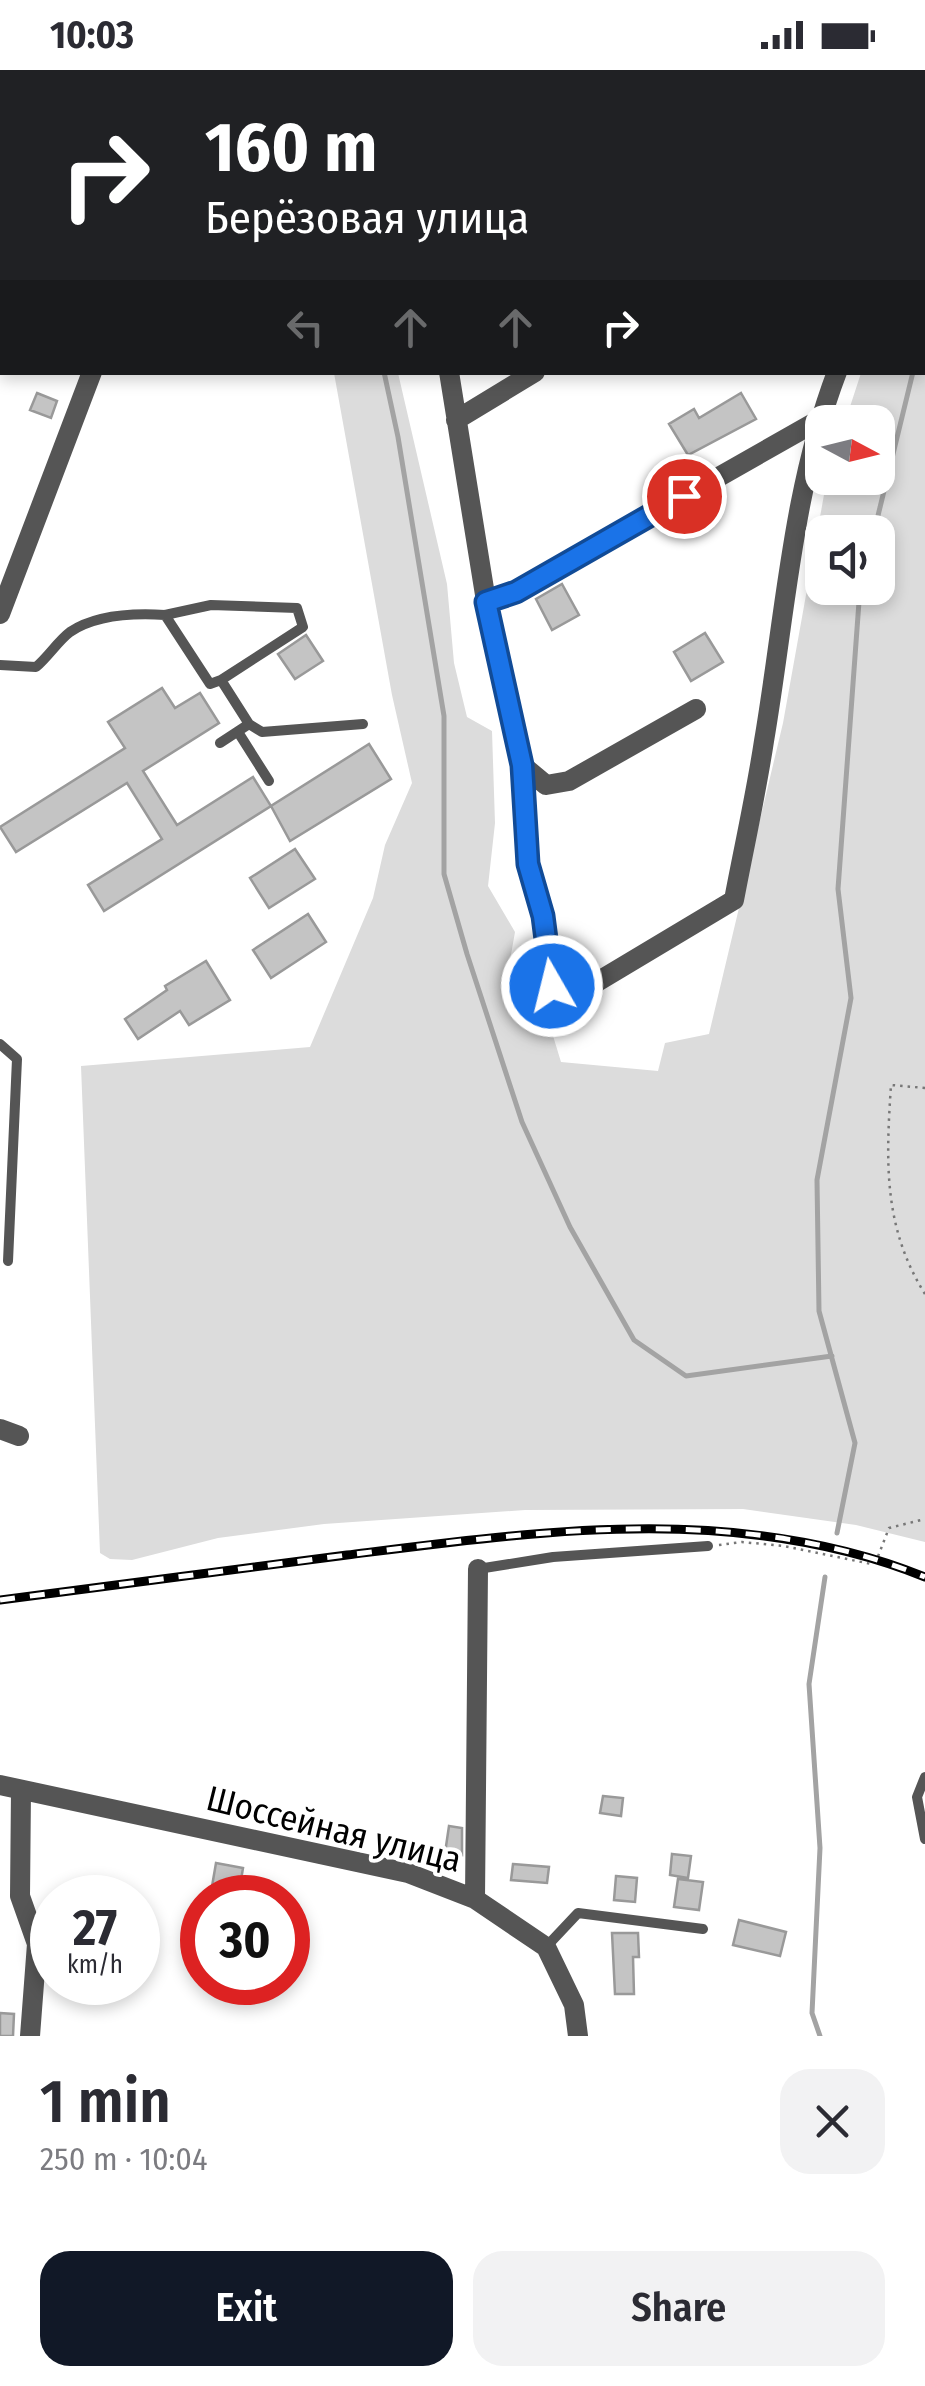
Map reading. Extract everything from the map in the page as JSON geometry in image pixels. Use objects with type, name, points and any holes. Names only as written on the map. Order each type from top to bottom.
[{"type":"street","points":[[0,614],[91,375]]},
{"type":"street","points":[[449,375],[486,602],[522,765],[528,864],[543,916],[552,986],[570,994],[592,985],[734,900],[765,740],[785,583],[805,487]]},
{"type":"street","points":[[456,420],[529,375]]},
{"type":"street","points":[[825,405],[836,375]]},
{"type":"street","points":[[486,602],[516,592],[805,428]]},
{"type":"street","points":[[522,765],[546,785],[569,781],[696,708]]},
{"type":"street","points":[[475,1898],[478,1569]]},
{"type":"street","points":[[10,1788],[20,1896],[37,1944],[30,2036]]},
{"type":"street","name":"Шоссейная улица","points":[[10,1788],[408,1874],[475,1898],[546,1946]]},
{"type":"street","points":[[546,1946],[574,2005],[578,2036]]},
{"type":"lane","points":[[0,666],[36,667],[69,633],[132,613],[165,615],[211,606],[297,608],[303,626],[210,684],[165,615]]},
{"type":"lane","points":[[221,680],[249,724],[262,732],[363,724]]},
{"type":"lane","points":[[220,744],[249,724]]},
{"type":"lane","points":[[238,732],[269,781]]},
{"type":"lane","points":[[0,1044],[17,1059],[8,1261]]},
{"type":"lane","points":[[478,1569],[553,1558],[708,1546]]},
{"type":"lane","points":[[925,1778],[917,1797],[925,1839]]},
{"type":"lane","points":[[546,1946],[578,1912],[702,1929]]},
{"type":"path","points":[[925,1088],[891,1086],[886,1175],[890,1207],[925,1294]]},
{"type":"path","points":[[708,1546],[742,1542],[784,1546],[866,1565],[877,1560],[889,1528],[925,1519]]},
{"type":"shaded area","points":[[334,375],[398,375],[447,584],[454,663],[467,717],[492,731],[495,823],[488,886],[515,932],[509,966],[547,1016],[561,1062],[658,1071],[665,1043],[709,1034],[783,723],[805,600],[805,605],[895,605],[895,515],[820,515],[824,495],[895,495],[895,405],[851,405],[860,375],[925,375],[925,1542],[856,1525],[743,1509],[525,1510],[324,1524],[218,1538],[132,1560],[110,1559],[100,1553],[81,1066],[310,1047],[373,898],[385,845],[412,783],[392,695]]},
{"type":"building","points":[[37,393],[57,401],[51,418],[30,410]]},
{"type":"building","points":[[741,393],[756,419],[688,455],[669,424],[694,409],[699,418]]},
{"type":"building","points":[[562,584],[579,615],[552,630],[536,599]]},
{"type":"building","points":[[705,633],[723,662],[691,681],[674,652]]},
{"type":"building","points":[[306,635],[323,661],[295,679],[278,654]]},
{"type":"building","points":[[162,688],[175,708],[200,693],[219,723],[143,771],[177,825],[253,777],[271,806],[104,911],[88,885],[162,839],[127,783],[16,852],[0,827],[125,748],[108,722]]},
{"type":"building","points":[[369,744],[391,779],[290,841],[271,806]]},
{"type":"building","points":[[295,849],[315,879],[269,908],[250,878]]},
{"type":"building","points":[[308,914],[326,942],[271,978],[253,950]]},
{"type":"building","points":[[206,961],[230,1000],[189,1025],[180,1011],[138,1039],[125,1019],[167,990],[165,986]]},
{"type":"building","points":[[603,1796],[623,1798],[621,1816],[600,1813]]},
{"type":"building","points":[[449,1826],[462,1828],[462,1855],[445,1853]]},
{"type":"building","points":[[672,1854],[691,1856],[688,1878],[670,1875]]},
{"type":"building","points":[[216,1863],[243,1868],[242,1875],[214,1875]]},
{"type":"building","points":[[513,1864],[549,1867],[547,1883],[511,1880]]},
{"type":"building","points":[[616,1876],[637,1878],[635,1902],[614,1900]]},
{"type":"building","points":[[678,1879],[703,1882],[699,1910],[674,1907]]},
{"type":"building","points":[[739,1920],[786,1932],[780,1956],[733,1945]]},
{"type":"building","points":[[612,1933],[638,1933],[639,1957],[633,1957],[634,1994],[615,1994]]},
{"type":"building","points":[[0,2013],[14,2014],[13,2036],[0,2036]]},
{"type":"waterway","points":[[385,375],[444,716],[444,874],[522,1122],[570,1227],[634,1340],[686,1376],[832,1356]]},
{"type":"waterway","points":[[878,515],[912,375]]},
{"type":"waterway","points":[[837,1533],[855,1443],[819,1311],[817,1180],[851,998],[838,889],[859,605]]},
{"type":"waterway","points":[[820,2036],[812,2013],[820,1848],[809,1684],[825,1577]]},
{"type":"railway","points":[[0,1600],[492,1538],[639,1529],[784,1539],[855,1554],[925,1577]]},
{"type":"route","points":[[552,986],[543,916],[528,864],[522,765],[486,602],[516,592],[684,496]]}]
